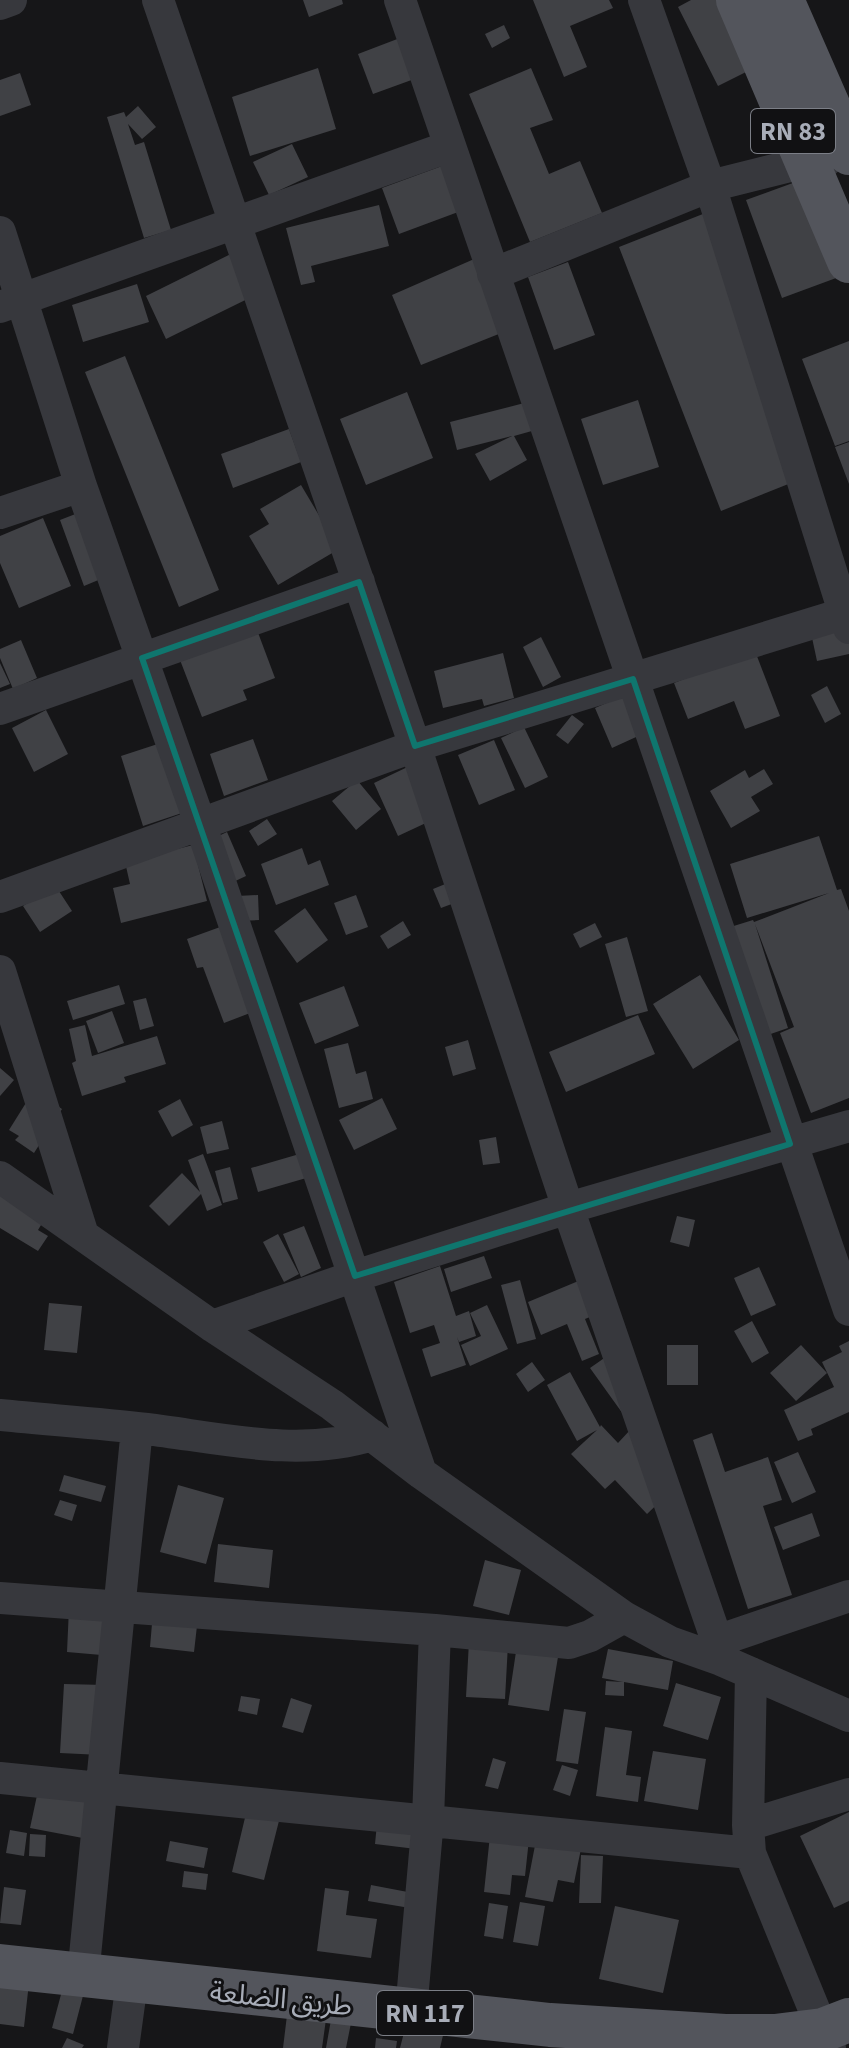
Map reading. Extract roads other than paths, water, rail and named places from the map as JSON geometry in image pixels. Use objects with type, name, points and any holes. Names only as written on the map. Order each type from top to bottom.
[{"type":"main road","name":"RN 83","points":[[738,0],[849,261]]},
{"type":"main road","name":"RN 83","points":[[782,0],[849,153]]},
{"type":"main road","name":"طريق الضلعة","points":[[0,1966],[411,2011],[549,2037],[724,2042],[834,2033]]},
{"type":"street","points":[[0,4],[11,0]]},
{"type":"street","points":[[158,0],[415,746],[719,1650]]},
{"type":"street","points":[[400,0],[849,1310]]},
{"type":"street","points":[[0,897],[415,746],[847,618],[710,186],[644,0]]},
{"type":"street","points":[[11,303],[448,147]]},
{"type":"street","points":[[493,274],[710,186],[806,162],[849,161]]},
{"type":"street","points":[[0,232],[11,303],[81,486],[200,823],[421,1473]]},
{"type":"street","points":[[0,513],[81,486]]},
{"type":"street","points":[[0,709],[359,582]]},
{"type":"street","points":[[0,971],[83,1235]]},
{"type":"street","points":[[212,1326],[355,1276],[568,1208],[849,1126]]},
{"type":"street","points":[[0,1177],[212,1326],[295,1380],[624,1617],[670,1642],[719,1650],[751,1673],[849,1716]]},
{"type":"street","points":[[0,1415],[270,1444],[317,1446],[347,1443],[372,1435]]},
{"type":"street","points":[[83,1976],[137,1428]]},
{"type":"street","points":[[719,1650],[849,1596]]},
{"type":"street","points":[[0,1598],[569,1643],[590,1636],[624,1617]]},
{"type":"street","points":[[411,2011],[428,1819],[435,1630]]},
{"type":"street","points":[[751,1673],[749,1839],[834,2033]]},
{"type":"street","points":[[0,1778],[428,1819],[749,1839],[849,1794]]},
{"type":"street","points":[[123,2048],[132,1982]]}]
